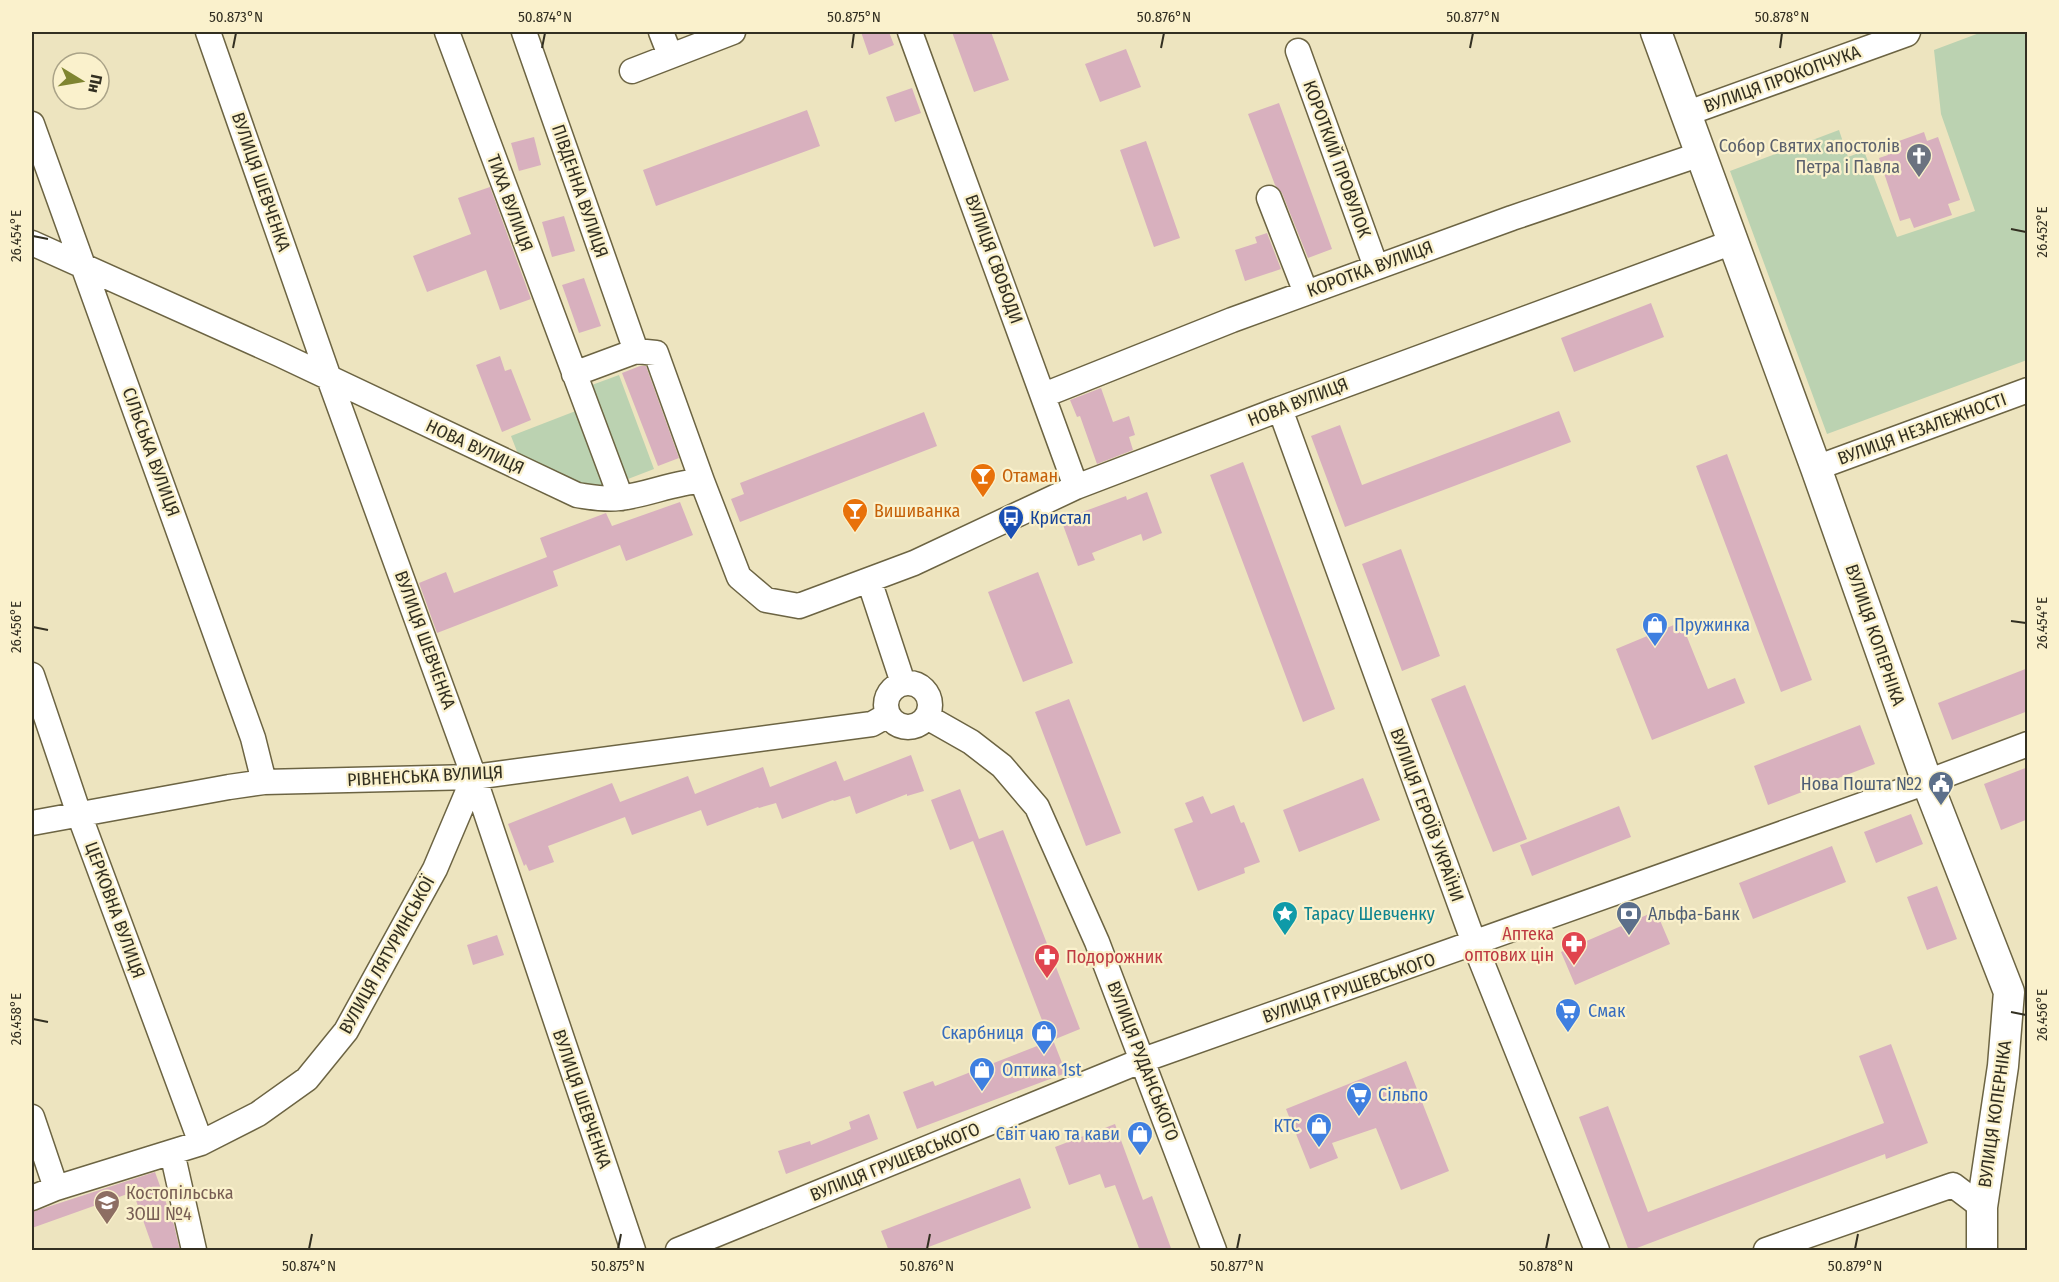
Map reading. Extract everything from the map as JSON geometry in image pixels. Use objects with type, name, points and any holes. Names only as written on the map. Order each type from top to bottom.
[{"type":"main road","name":"ВУЛИЦЯ КОПЕРНІКА","points":[[1656,32],[1688,113],[1927,782],[2009,992],[2003,1066],[1982,1207],[1982,1251]]},
{"type":"street","name":"ВУЛИЦЯ ШЕВЧЕНКА","points":[[208,32],[329,378],[474,777],[633,1251]]},
{"type":"street","name":"ТИХА ВУЛИЦЯ","points":[[447,32],[621,498]]},
{"type":"street","name":"ПІВДЕННА ВУЛИЦЯ","points":[[524,32],[636,351]]},
{"type":"street","points":[[661,32],[670,55]]},
{"type":"street","points":[[632,71],[733,32]]},
{"type":"street","name":"ВУЛИЦЯ СВОБОДИ","points":[[910,32],[1076,487]]},
{"type":"street","name":"ВУЛИЦЯ ПРОКОПЧУКА","points":[[1688,113],[1908,32]]},
{"type":"street","name":"КОРОТКИЙ ПРОВУЛОК","points":[[1298,51],[1376,267]]},
{"type":"street","name":"СІЛЬСЬКА ВУЛИЦЯ","points":[[32,124],[253,738],[264,782]]},
{"type":"street","name":"КОРОТКА ВУЛИЦЯ","points":[[1044,395],[1232,320],[1376,267],[1701,154]]},
{"type":"street","points":[[1269,198],[1306,293]]},
{"type":"street","name":"НОВА ВУЛИЦЯ","points":[[32,243],[329,378],[577,495],[601,499],[621,498],[684,482],[702,481],[739,577],[766,600],[799,606],[914,563],[1076,487],[1280,409],[1733,242]]},
{"type":"street","points":[[574,374],[636,351],[656,353],[702,481]]},
{"type":"street","name":"ВУЛИЦЯ НЕЗАЛЕЖНОСТІ","points":[[1816,468],[2028,390]]},
{"type":"street","name":"ВУЛИЦЯ ГЕРОЇВ УКРАЇНИ","points":[[1280,409],[1474,943],[1597,1251]]},
{"type":"street","points":[[869,580],[903,683]]},
{"type":"street","name":"ЦЕРКОВНА ВУЛИЦЯ","points":[[32,675],[79,814],[201,1143]]},
{"type":"street","points":[[903,683],[913,683],[925,690],[930,703],[927,717],[921,723],[907,727],[899,725],[888,715],[886,708],[889,693],[903,683]]},
{"type":"street","name":"РІВНЕНСЬКА ВУЛИЦЯ","points":[[32,823],[264,782],[474,777],[872,724],[888,715]]},
{"type":"street","name":"ВУЛИЦЯ РУДАНСЬКОГО","points":[[927,717],[970,742],[1002,766],[1037,807],[1097,942],[1214,1251]]},
{"type":"street","name":"ВУЛИЦЯ ГРУШЕВСЬКОГО","points":[[678,1251],[1143,1060],[1927,782],[2028,744]]},
{"type":"street","name":"ВУЛИЦЯ ЛЯТУРИНСЬКОЇ","points":[[32,1198],[56,1188],[201,1143],[258,1114],[307,1079],[345,1031],[435,869],[474,777]]},
{"type":"street","points":[[32,1117],[56,1188]]},
{"type":"street","points":[[172,1152],[194,1251]]},
{"type":"street","points":[[1766,1251],[1953,1185],[1982,1207]]},
{"type":"green space","points":[[1982,32],[2027,32],[2027,360],[1827,434],[1730,171],[1839,130],[1848,157],[1864,151],[1897,237],[1975,211],[1941,114],[1934,50]]},
{"type":"green space","points":[[619,375],[654,469],[602,489],[576,486],[520,459],[511,436],[586,407],[581,389]]},
{"type":"building","points":[[861,32],[889,32],[894,45],[869,55]]},
{"type":"building","points":[[952,32],[991,32],[1009,80],[974,92]]},
{"type":"building","points":[[1126,49],[1141,87],[1100,102],[1085,64]]},
{"type":"building","points":[[912,88],[921,113],[895,122],[886,97]]},
{"type":"building","points":[[1279,103],[1332,249],[1308,258],[1282,193],[1275,185],[1248,114]]},
{"type":"building","points":[[807,110],[820,146],[656,206],[643,170]]},
{"type":"building","name":"Собор Святих апостолів Петра і Павла","points":[[1924,132],[1927,141],[1938,137],[1960,200],[1948,204],[1952,215],[1914,228],[1910,218],[1900,221],[1879,158],[1888,155],[1885,146]]},
{"type":"building","points":[[534,137],[541,165],[519,171],[511,143]]},
{"type":"building","points":[[1146,141],[1180,238],[1154,247],[1120,150]]},
{"type":"building","points":[[490,187],[531,299],[500,310],[486,270],[427,292],[413,256],[471,234],[458,198]]},
{"type":"building","points":[[564,216],[575,251],[552,257],[542,222]]},
{"type":"building","points":[[1267,233],[1281,269],[1245,281],[1235,250],[1257,243],[1255,237]]},
{"type":"building","points":[[584,278],[601,326],[579,333],[562,285]]},
{"type":"building","points":[[1651,303],[1664,337],[1574,372],[1561,338]]},
{"type":"building","points":[[500,356],[505,371],[511,369],[531,420],[502,432],[476,365]]},
{"type":"building","points":[[646,366],[679,458],[658,466],[622,373]]},
{"type":"building","points":[[1101,388],[1113,422],[1129,416],[1135,435],[1129,437],[1133,450],[1097,464],[1080,416],[1077,417],[1070,400]]},
{"type":"building","points":[[1559,411],[1571,442],[1345,527],[1311,436],[1340,425],[1362,485]]},
{"type":"building","points":[[924,412],[937,446],[740,522],[731,499],[744,494],[740,483]]},
{"type":"building","points":[[1727,454],[1812,680],[1781,692],[1696,466]]},
{"type":"building","points":[[1243,462],[1335,709],[1303,722],[1210,475]]},
{"type":"building","points":[[1147,492],[1162,533],[1143,541],[1141,534],[1092,553],[1095,560],[1078,566],[1063,525],[1079,519],[1077,514],[1126,496],[1127,500]]},
{"type":"building","points":[[680,502],[693,535],[626,561],[620,545],[553,571],[558,586],[437,633],[419,583],[446,572],[454,593],[547,557],[540,538],[606,513],[612,526]]},
{"type":"building","points":[[1401,549],[1440,656],[1402,671],[1362,564]]},
{"type":"building","points":[[1038,572],[1073,663],[1023,682],[988,592]]},
{"type":"building","points":[[1681,622],[1708,689],[1735,678],[1745,703],[1652,740],[1616,649]]},
{"type":"building","points":[[2028,668],[2028,711],[1952,740],[1938,703]]},
{"type":"building","points":[[1465,685],[1527,839],[1493,852],[1431,699]]},
{"type":"building","points":[[1069,699],[1121,833],[1086,846],[1035,712]]},
{"type":"building","points":[[1860,725],[1875,764],[1768,805],[1754,766]]},
{"type":"building","points":[[911,755],[924,791],[907,796],[907,794],[856,814],[850,796],[782,819],[776,803],[758,807],[707,826],[701,810],[632,835],[625,817],[548,846],[554,862],[529,871],[526,864],[524,866],[508,824],[612,783],[620,802],[688,776],[695,794],[763,767],[770,787],[836,761],[844,781]]},
{"type":"building","points":[[2028,767],[2028,819],[2001,830],[1984,784]]},
{"type":"building","points":[[1363,778],[1380,820],[1299,852],[1283,810]]},
{"type":"building","points":[[960,789],[979,839],[1003,830],[1080,1029],[1053,1040],[1066,1073],[917,1129],[903,1092],[933,1081],[935,1086],[1050,1041],[973,841],[950,850],[931,800]]},
{"type":"building","points":[[1203,796],[1211,814],[1234,805],[1241,823],[1244,822],[1260,862],[1244,868],[1245,873],[1198,891],[1174,829],[1193,822],[1185,803]]},
{"type":"building","points":[[1619,806],[1631,837],[1532,876],[1520,845]]},
{"type":"building","points":[[1911,814],[1923,844],[1876,863],[1864,832]]},
{"type":"building","points":[[1832,846],[1846,882],[1753,919],[1739,883]]},
{"type":"building","points":[[1937,886],[1957,939],[1927,950],[1907,897]]},
{"type":"building","points":[[1656,911],[1670,944],[1575,985],[1561,952]]},
{"type":"building","points":[[497,935],[504,955],[473,965],[467,945]]},
{"type":"building","points":[[1891,1044],[1928,1143],[1886,1159],[1885,1154],[1629,1251],[1579,1117],[1608,1106],[1648,1212],[1884,1123],[1859,1056]]},
{"type":"building","name":"Сільпо","points":[[1406,1061],[1449,1171],[1401,1190],[1376,1128],[1332,1143],[1338,1158],[1310,1169],[1286,1109]]},
{"type":"building","points":[[869,1114],[878,1139],[786,1174],[778,1151],[810,1141],[811,1145],[851,1129],[849,1122]]},
{"type":"building","points":[[1115,1124],[1143,1200],[1152,1196],[1172,1251],[1140,1251],[1115,1185],[1105,1188],[1100,1174],[1069,1185],[1055,1147]]},
{"type":"building","points":[[155,1172],[174,1225],[180,1251],[154,1251],[133,1192],[32,1228],[32,1212]]},
{"type":"building","points":[[1020,1178],[1031,1208],[918,1251],[889,1251],[881,1231]]},
{"type":"place","name":"Собор Святих апостолів Петра і Павла","points":[[1919,179]]},
{"type":"place","name":"Отаман","points":[[983,499]]},
{"type":"place","name":"Вишиванка","points":[[855,534]]},
{"type":"place","name":"Кристал","points":[[1011,541]]},
{"type":"place","name":"Пружинка","points":[[1655,648]]},
{"type":"place","name":"Нова Пошта №2","points":[[1941,807]]},
{"type":"place","name":"Тарасу Шевченку","points":[[1285,937]]},
{"type":"place","name":"Альфа-Банк","points":[[1629,937]]},
{"type":"place","name":"Аптека оптових цін","points":[[1574,967]]},
{"type":"place","name":"Подорожник","points":[[1047,980]]},
{"type":"place","name":"Смак","points":[[1568,1034]]},
{"type":"place","name":"Скарбниця","points":[[1044,1056]]},
{"type":"place","name":"Оптика 1st","points":[[982,1093]]},
{"type":"place","name":"Сільпо","points":[[1359,1118]]},
{"type":"place","name":"КТС","points":[[1319,1149]]},
{"type":"place","name":"Світ чаю та кави","points":[[1140,1157]]},
{"type":"place","name":"Костопільська ЗОШ №4","points":[[107,1226]]}]
